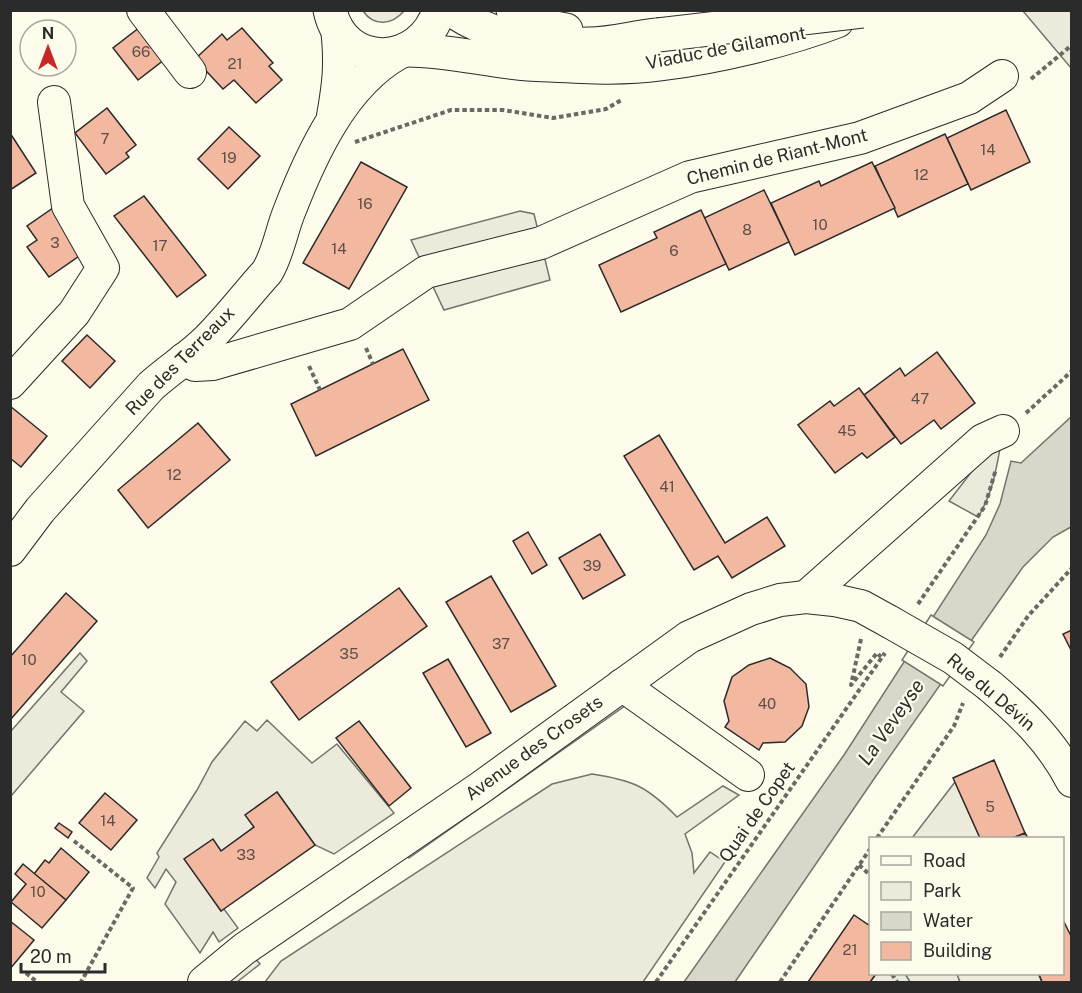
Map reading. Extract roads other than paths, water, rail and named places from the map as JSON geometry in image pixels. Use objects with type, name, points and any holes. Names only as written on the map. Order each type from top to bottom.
[{"type":"main road","points":[[403,52],[417,44],[429,33],[439,10]]},
{"type":"main road","name":"Viaduc de Gilamont","points":[[451,10],[486,31],[504,37],[534,42],[653,45]]},
{"type":"main road","points":[[513,10],[525,18],[563,30],[653,45]]},
{"type":"main road","name":"Viaduc de Gilamont","points":[[330,17],[346,40],[362,50],[378,55],[430,50],[525,63],[571,66],[653,45],[863,11]]},
{"type":"street","points":[[143,10],[190,72]]},
{"type":"street","name":"Rue des Terreaux","points":[[330,17],[340,53],[341,132]]},
{"type":"street","name":"Rue des Terreaux","points":[[10,550],[40,510],[138,401],[165,373],[210,337],[270,267],[289,211],[307,170],[341,132],[365,77],[376,67],[403,52]]},
{"type":"street","name":"Chemin de Riant-Mont","points":[[184,359],[195,366],[213,364],[350,324],[426,272],[541,243],[690,177],[860,138],[969,98],[1002,76]]},
{"type":"street","points":[[10,383],[74,313],[103,268],[68,206],[54,102]]},
{"type":"street","points":[[806,597],[983,440],[1003,432]]},
{"type":"street","name":"Avenue des Crosets","points":[[204,982],[244,949],[480,788],[689,637],[761,606],[780,600],[806,597],[861,606],[896,628]]},
{"type":"street","name":"Rue du Dévin","points":[[896,628],[953,658],[994,672],[1023,715],[1062,762],[1071,781]]},
{"type":"street","points":[[622,685],[748,775]]},
{"type":"water","name":"La Veveyse","points":[[1071,417],[1071,527],[1053,537],[1023,567],[735,982],[684,982],[844,755],[986,535],[1000,504],[1011,461],[1021,463]]}]
